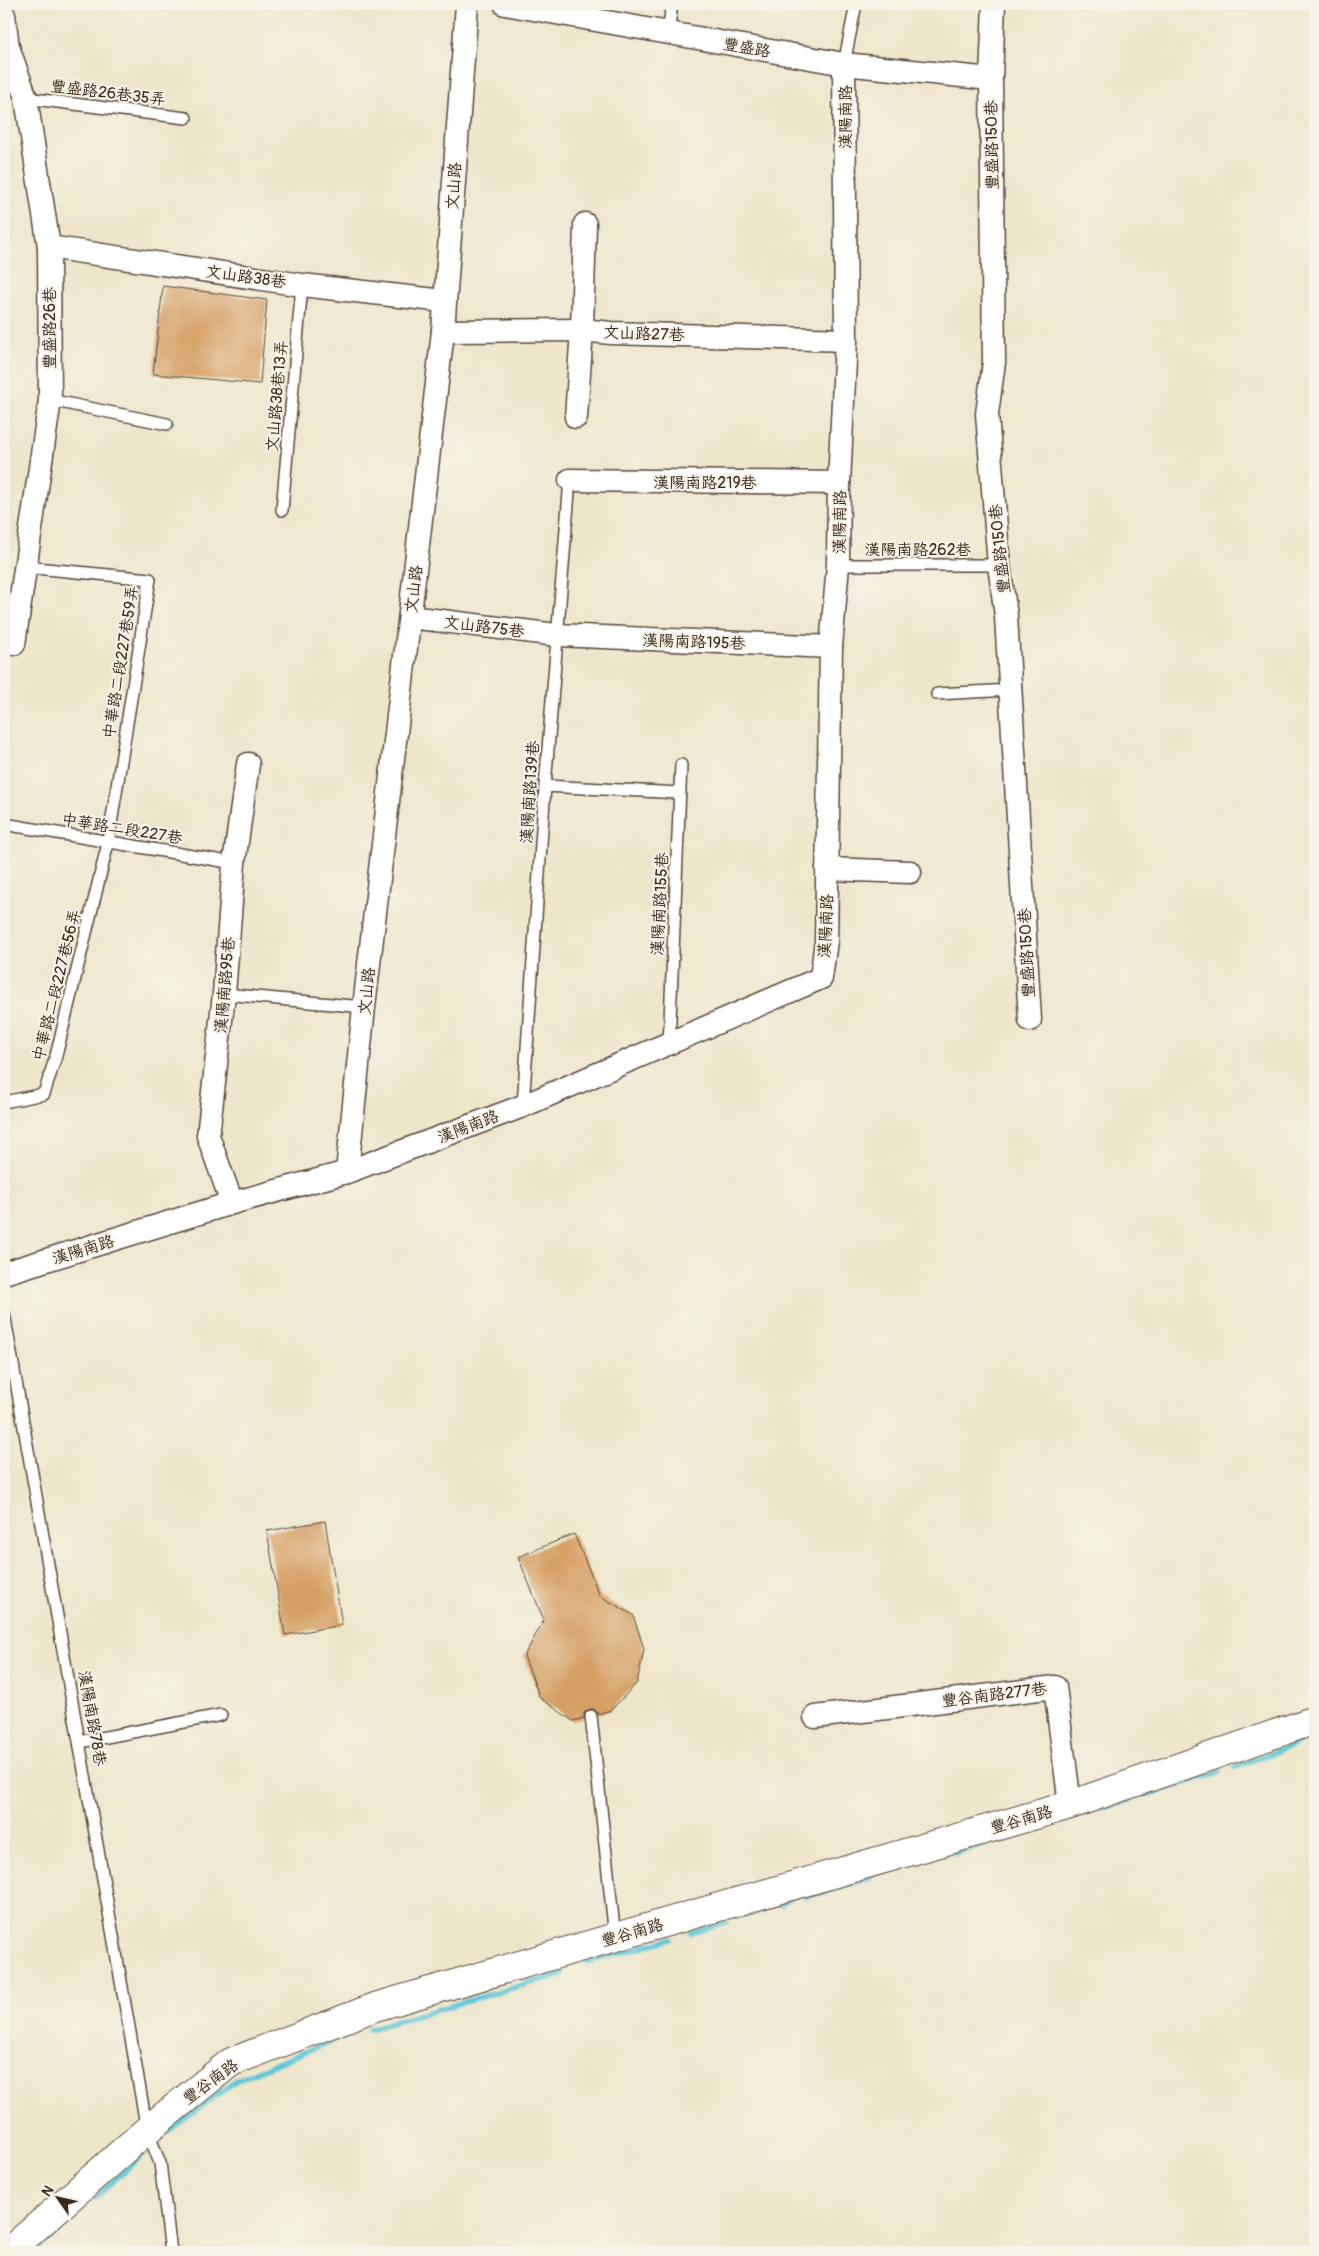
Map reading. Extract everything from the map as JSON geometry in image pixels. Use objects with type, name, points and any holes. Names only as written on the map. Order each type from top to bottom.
[{"type":"street","name":"文山路","points":[[347,1172],[364,1007],[443,331],[467,4]]},
{"type":"street","name":"豐盛路","points":[[505,4],[844,64],[991,79]]},
{"type":"street","name":"豐盛路150巷","points":[[994,4],[991,79],[994,362],[987,414],[999,565],[1006,616],[1030,1020]]},
{"type":"street","name":"豐盛路26巷","points":[[4,15],[6,48],[26,98],[49,247],[50,400],[14,644]]},
{"type":"street","name":"漢陽南路","points":[[4,1273],[232,1203],[347,1172],[523,1106],[822,978],[826,941],[831,647],[838,565],[839,483],[846,340],[844,64]]},
{"type":"street","points":[[576,417],[582,330],[584,224]]},
{"type":"street","name":"文山路38巷","points":[[49,247],[302,285],[444,301]]},
{"type":"street","name":"文山路27巷","points":[[443,331],[582,330],[846,340]]},
{"type":"street","name":"漢陽南路219巷","points":[[570,480],[839,483]]},
{"type":"street","name":"文山路75巷","points":[[410,617],[557,635]]},
{"type":"street","name":"漢陽南路195巷","points":[[557,635],[831,647]]},
{"type":"street","name":"漢陽南路95巷","points":[[232,1203],[208,1136],[224,994],[234,863],[248,764]]},
{"type":"street","points":[[827,870],[910,872]]},
{"type":"street","name":"豐谷南路277巷","points":[[815,1717],[1055,1687],[1070,1805]]},
{"type":"street","name":"豐谷南路","points":[[8,2252],[147,2130],[231,2062],[375,2006],[1070,1805],[1315,1720]]},
{"type":"lane","points":[[668,34],[672,4]]},
{"type":"lane","points":[[844,64],[856,4]]},
{"type":"lane","name":"豐盛路26巷35弄","points":[[26,98],[186,118]]},
{"type":"lane","name":"文山路38巷13弄","points":[[282,510],[302,285]]},
{"type":"lane","points":[[50,400],[167,424]]},
{"type":"lane","name":"漢陽南路139巷","points":[[523,1106],[545,786],[570,480]]},
{"type":"lane","name":"漢陽南路262巷","points":[[838,565],[999,565]]},
{"type":"lane","name":"中華路二段227巷59弄","points":[[25,567],[150,580],[108,843]]},
{"type":"lane","points":[[937,694],[1010,690]]},
{"type":"lane","name":"漢陽南路155巷","points":[[669,1044],[681,765]]},
{"type":"lane","points":[[545,786],[680,793]]},
{"type":"lane","name":"中華路二段227巷","points":[[4,824],[234,863]]},
{"type":"lane","name":"中華路二段227巷56弄","points":[[4,1102],[44,1094],[56,1056],[108,843]]},
{"type":"lane","points":[[224,994],[364,1007]]},
{"type":"lane","name":"漢陽南路78巷","points":[[4,1313],[147,2130],[160,2163],[171,2252]]},
{"type":"lane","points":[[80,1742],[221,1714]]},
{"type":"lane","points":[[591,1716],[615,1937]]},
{"type":"building","points":[[163,286],[267,300],[260,384],[153,374]]},
{"type":"building","points":[[325,1521],[342,1625],[285,1635],[267,1531]]},
{"type":"building","points":[[574,1534],[600,1596],[633,1615],[644,1649],[637,1683],[611,1710],[598,1714],[594,1709],[590,1709],[584,1713],[584,1718],[573,1721],[540,1698],[524,1656],[544,1620],[518,1557]]},
{"type":"waterway","points":[[1236,1767],[1298,1743]]},
{"type":"waterway","points":[[1147,1795],[1220,1772]]},
{"type":"waterway","points":[[1103,1808],[1130,1800]]},
{"type":"waterway","points":[[1007,1839],[1031,1830]]},
{"type":"waterway","points":[[955,1853],[991,1843]]},
{"type":"waterway","points":[[806,1897],[871,1877]]},
{"type":"waterway","points":[[781,1905],[789,1900]]},
{"type":"waterway","points":[[745,1916],[758,1912]]},
{"type":"waterway","points":[[691,1933],[726,1922]]},
{"type":"waterway","points":[[587,1962],[670,1939]]},
{"type":"waterway","points":[[369,2029],[562,1974]]},
{"type":"waterway","points":[[167,2132],[238,2079],[346,2035]]},
{"type":"waterway","points":[[95,2198],[143,2154]]},
{"type":"waterway","points":[[37,2250],[72,2218]]}]
